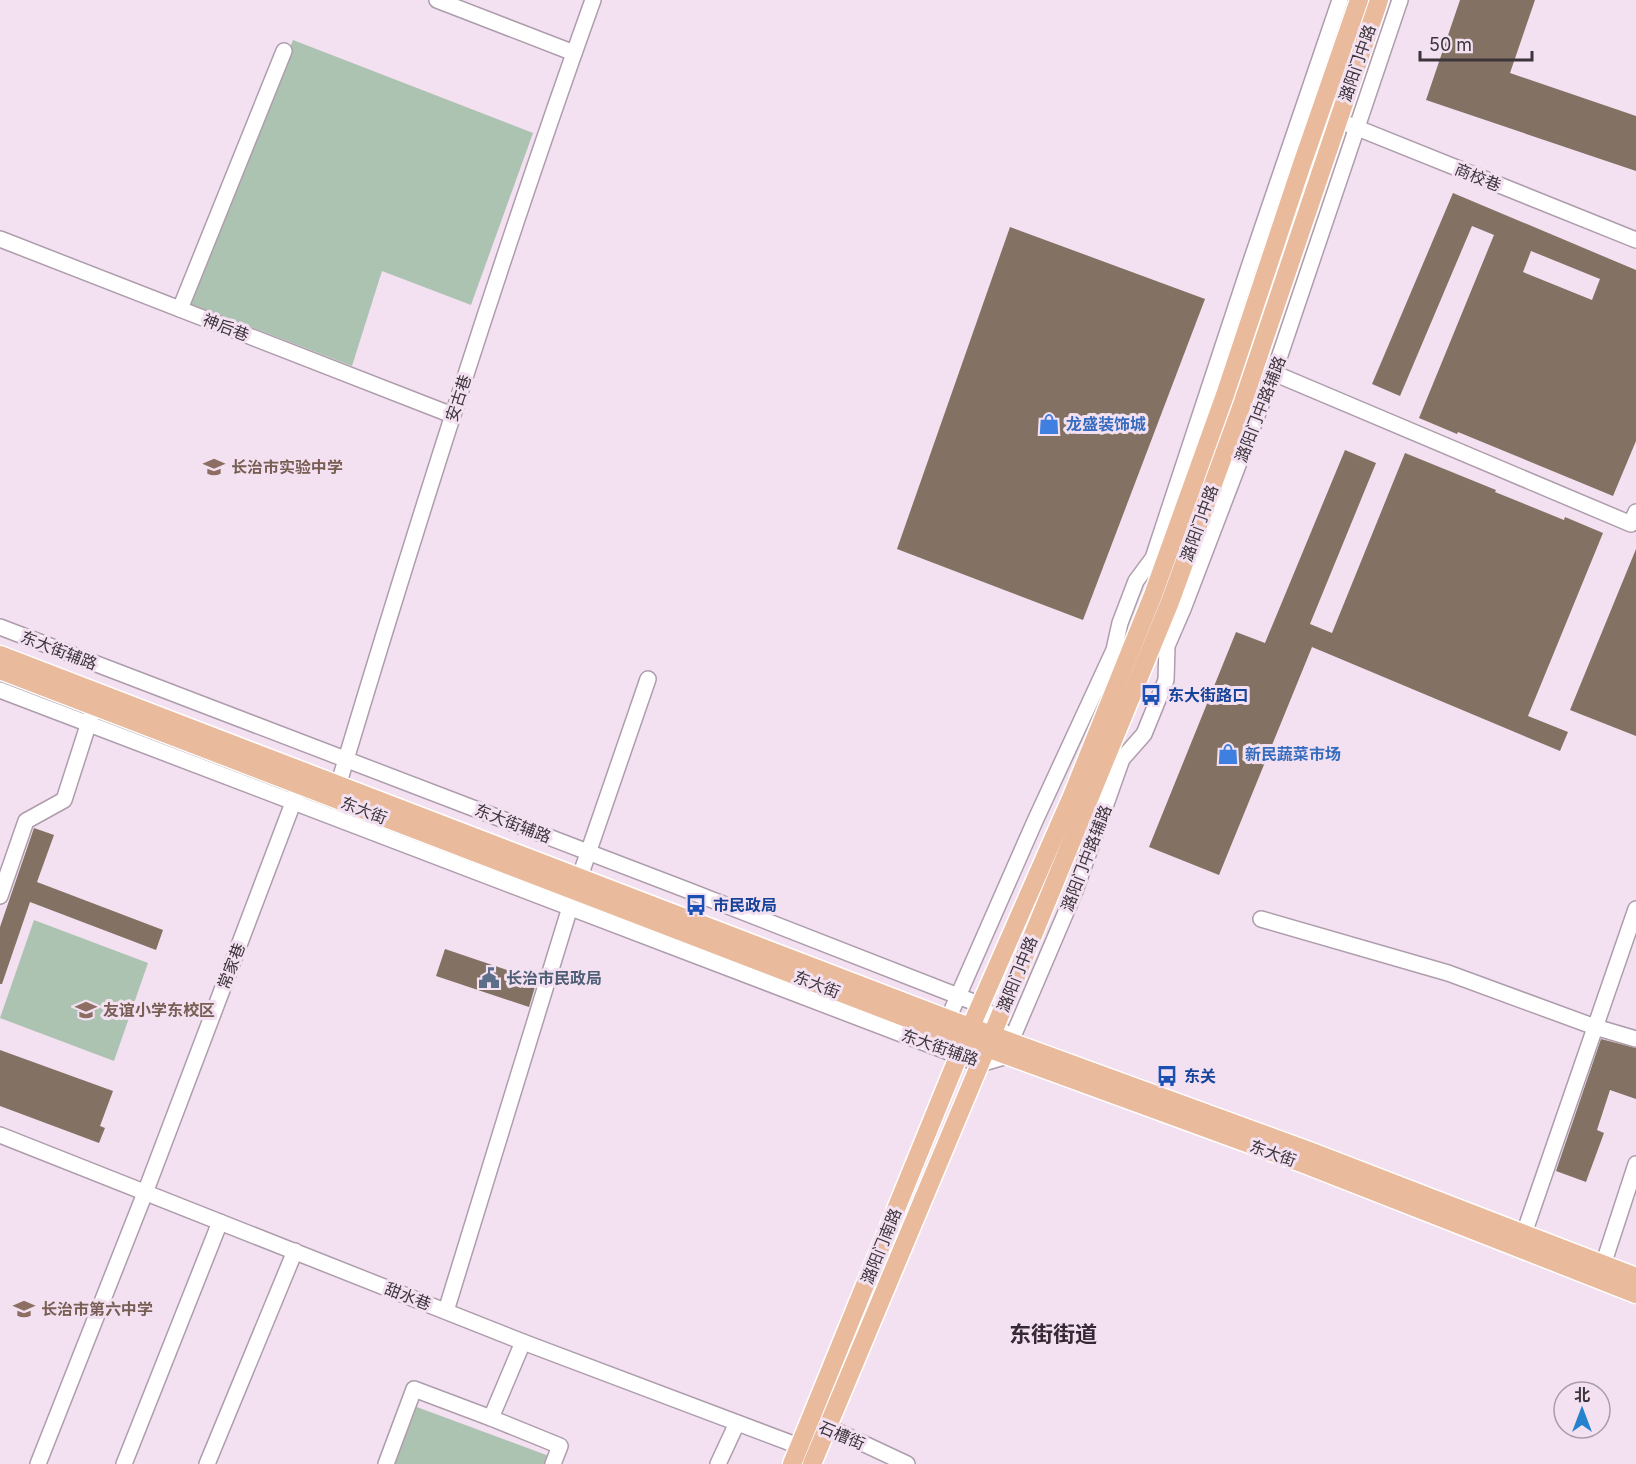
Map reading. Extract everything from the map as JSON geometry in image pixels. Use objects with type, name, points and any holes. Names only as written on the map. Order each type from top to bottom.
[{"type":"main road","name":"潞阳门中路","points":[[965,1041],[1072,796],[1152,595],[1238,358],[1359,0]]},
{"type":"main road","name":"潞阳门中路","points":[[989,1043],[1170,602],[1255,365],[1379,0]]},
{"type":"main road","name":"东大街","points":[[0,655],[97,700],[299,787],[336,792],[575,892],[965,1041],[1009,1048],[1301,1148],[1521,1241],[1636,1294]]},
{"type":"main road","name":"东大街","points":[[0,670],[97,700]]},
{"type":"main road","name":"东大街","points":[[575,892],[948,1019],[965,1041]]},
{"type":"main road","name":"潞阳门南路","points":[[795,1456],[965,1041]]},
{"type":"main road","name":"潞阳门南路","points":[[815,1459],[989,1043]]},
{"type":"main road","name":"东大街","points":[[1521,1241],[1636,1277]]},
{"type":"street","points":[[437,0],[574,53]]},
{"type":"street","name":"安古巷","points":[[336,792],[452,415],[533,169],[594,0]]},
{"type":"street","points":[[948,1019],[1035,821],[1114,650],[1120,622],[1136,580],[1153,558],[1340,0]]},
{"type":"street","name":"潞阳门中路辅路","points":[[1009,1048],[1074,891],[1122,759],[1144,734],[1162,691],[1166,680],[1167,646],[1273,374],[1400,0]]},
{"type":"street","points":[[180,309],[284,51]]},
{"type":"street","name":"商校巷","points":[[1320,113],[1636,240]]},
{"type":"street","name":"神后巷","points":[[0,239],[452,415]]},
{"type":"street","points":[[1238,358],[1631,524],[1636,512]]},
{"type":"street","name":"东大街辅路","points":[[0,627],[589,852],[981,1005],[989,1043]]},
{"type":"street","points":[[446,1311],[575,892],[648,679]]},
{"type":"street","points":[[0,690],[88,724],[299,787],[575,892]]},
{"type":"street","points":[[0,896],[26,821],[64,800],[97,700]]},
{"type":"street","name":"常家巷","points":[[38,1464],[145,1192],[299,787]]},
{"type":"street","points":[[1521,1241],[1636,909]]},
{"type":"street","points":[[1261,919],[1448,973],[1636,1040]]},
{"type":"street","name":"东大街辅路","points":[[965,1041],[1009,1048]]},
{"type":"street","name":"甜水巷","points":[[0,1135],[523,1342],[736,1423],[795,1456],[815,1459]]},
{"type":"street","points":[[1603,1265],[1636,1164]]},
{"type":"street","points":[[124,1464],[220,1222]]},
{"type":"street","points":[[207,1464],[295,1251]]},
{"type":"street","points":[[492,1418],[523,1342]]},
{"type":"street","points":[[386,1464],[414,1389],[560,1446],[554,1464]]},
{"type":"street","name":"石槽街","points":[[810,1422],[828,1427],[907,1464]]},
{"type":"street","points":[[718,1464],[736,1423]]},
{"type":"green space","points":[[293,40],[533,133],[471,305],[382,271],[352,366],[188,303]]},
{"type":"green space","points":[[34,920],[148,963],[114,1061],[0,1018]]},
{"type":"green space","points":[[414,1406],[549,1456],[545,1464],[392,1464]]},
{"type":"building","points":[[1460,0],[1535,0],[1510,73],[1636,116],[1636,171],[1426,100]]},
{"type":"building","points":[[1453,193],[1636,270],[1636,441],[1613,496],[1419,418],[1494,235],[1472,226],[1400,396],[1372,384]],"holes":[[[1531,251],[1600,279],[1592,300],[1523,272]]]},
{"type":"building","name":"龙盛装饰城","points":[[1010,227],[1205,299],[1083,620],[897,549]]},
{"type":"building","points":[[1345,450],[1376,463],[1310,624],[1332,633],[1405,453],[1564,520],[1565,517],[1603,533],[1528,716],[1568,732],[1560,751],[1312,647],[1219,875],[1149,847],[1236,632],[1265,643]]},
{"type":"building","points":[[1636,549],[1636,736],[1570,710]]},
{"type":"building","points":[[34,828],[54,835],[37,882],[163,930],[156,950],[30,902],[2,984],[0,984],[0,927]]},
{"type":"building","name":"长治市民政局","points":[[445,949],[537,980],[529,1007],[436,976]]},
{"type":"building","points":[[1601,1039],[1636,1048],[1636,1099],[1610,1090],[1597,1130],[1604,1133],[1586,1182],[1556,1171]]},
{"type":"building","points":[[0,1050],[113,1091],[100,1126],[105,1128],[99,1143],[0,1106]]},
{"type":"place","name":"龙盛装饰城","points":[[1049,424]]},
{"type":"place","name":"长治市实验中学","points":[[214,467]]},
{"type":"place","name":"东大街路口","points":[[1151,695]]},
{"type":"place","name":"新民蔬菜市场","points":[[1228,754]]},
{"type":"place","name":"市民政局","points":[[696,905]]},
{"type":"place","name":"长治市民政局","points":[[489,978]]},
{"type":"place","name":"友谊小学东校区","points":[[86,1010]]},
{"type":"place","name":"东关","points":[[1167,1076]]},
{"type":"place","name":"长治市第六中学","points":[[24,1309]]},
{"type":"district","name":"东街街道","points":[[1053,1334]]}]
